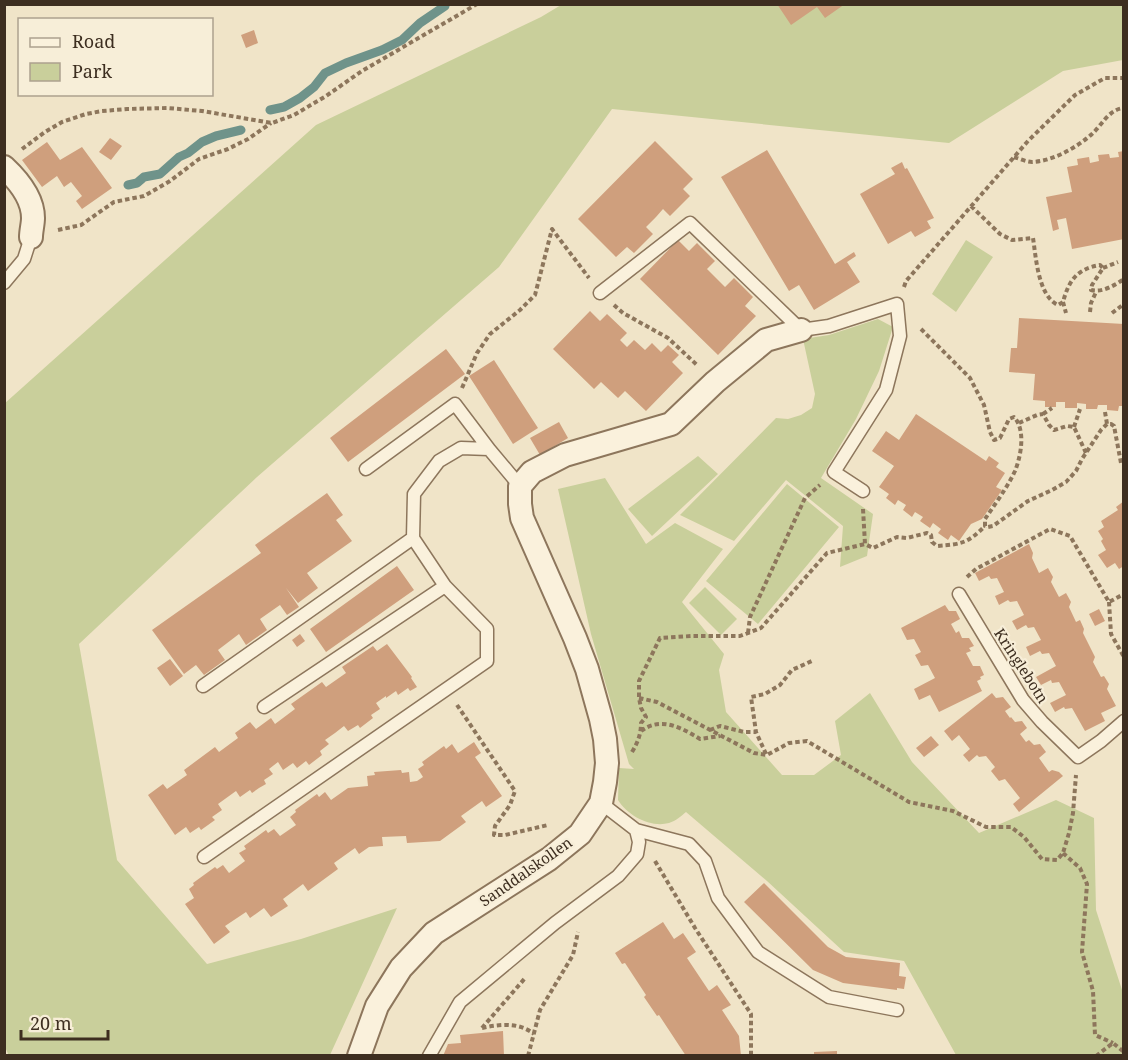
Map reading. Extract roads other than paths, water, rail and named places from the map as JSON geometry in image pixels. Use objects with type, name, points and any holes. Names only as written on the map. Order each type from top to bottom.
[{"type":"street","points":[[4,167],[17,179],[28,198],[33,215],[30,237]]},
{"type":"street","points":[[520,486],[532,472],[565,455],[671,424],[721,389],[766,340],[801,330]]},
{"type":"street","name":"Sanddalskollen","points":[[359,1056],[377,1006],[401,968],[434,933],[557,853],[580,834],[601,803],[607,763],[601,719],[587,669],[575,638],[522,518],[520,486]]},
{"type":"lane","points":[[600,293],[690,223],[801,330],[829,326],[897,304],[900,336],[886,390],[834,472],[863,491]]},
{"type":"lane","points":[[4,283],[24,259],[30,237]]},
{"type":"lane","points":[[366,469],[455,404],[520,486]]},
{"type":"lane","points":[[204,857],[487,661],[487,628],[445,586],[413,538],[414,494],[439,461],[461,448],[489,449]]},
{"type":"lane","points":[[203,686],[413,538]]},
{"type":"lane","points":[[264,707],[445,586]]},
{"type":"lane","name":"Kringlebotn","points":[[959,594],[1023,700],[1060,741],[1078,756],[1101,741],[1124,721]]},
{"type":"lane","points":[[601,803],[636,830],[689,844],[705,861],[718,898],[758,952],[829,997],[897,1010]]},
{"type":"lane","points":[[429,1056],[460,1002],[555,923],[618,876],[637,854],[639,842],[636,830]]},
{"type":"waterway","points":[[270,110],[284,107],[300,98],[314,87],[325,73],[402,40],[420,23],[445,6]]},
{"type":"waterway","points":[[128,185],[137,183],[144,177],[160,174],[179,157],[202,142],[241,130]]}]
